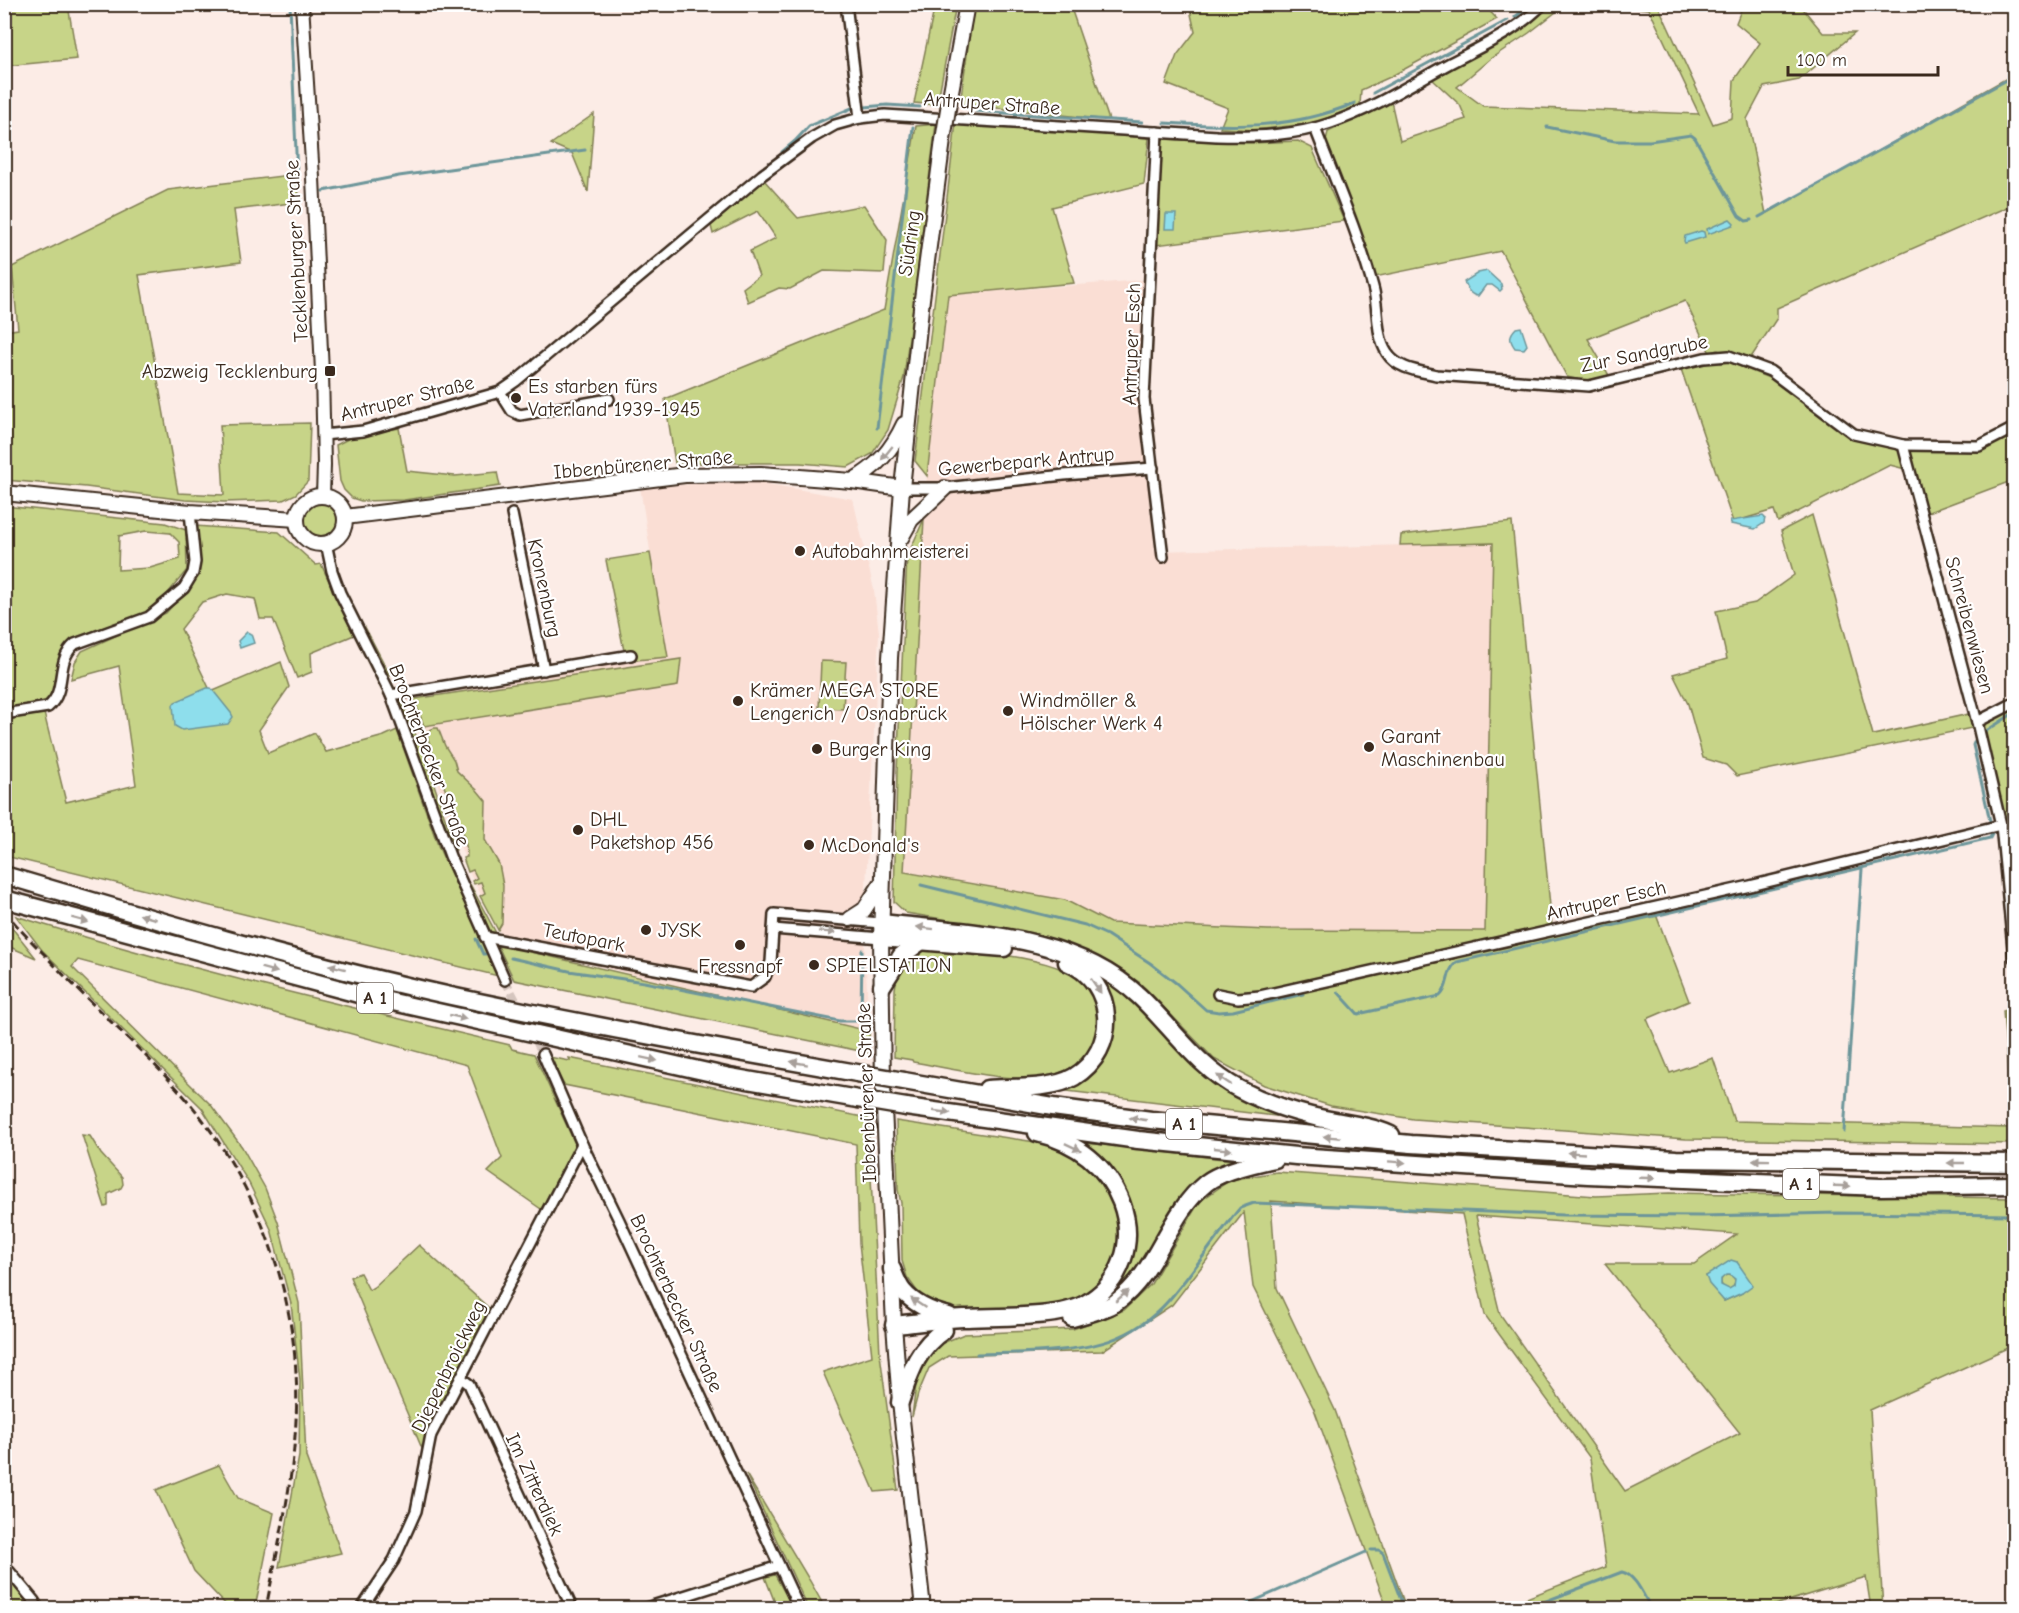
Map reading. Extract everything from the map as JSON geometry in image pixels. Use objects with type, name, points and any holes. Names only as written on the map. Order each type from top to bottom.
[{"type":"highway","name":"A 1","points":[[4,875],[217,938],[449,995],[655,1037],[1053,1107],[1151,1120],[1411,1144],[1676,1159],[2014,1163]]},
{"type":"highway","name":"A 1","points":[[4,899],[377,999],[730,1077],[906,1107],[1138,1140],[1296,1156],[1588,1175],[1869,1187],[2014,1185]]},
{"type":"highway","points":[[881,930],[920,942],[1001,947],[1052,956],[1072,964],[1087,975],[1094,983],[1105,1005],[1106,1026],[1100,1050],[1093,1061],[1071,1078],[1038,1086],[959,1091]]},
{"type":"highway","points":[[881,930],[991,936],[1025,941],[1067,954],[1113,976],[1138,995],[1205,1065],[1238,1089],[1277,1106],[1385,1132],[1411,1144]]},
{"type":"highway","points":[[882,986],[901,956],[920,942]]},
{"type":"highway","points":[[895,1330],[958,1318],[1057,1313],[1084,1305],[1107,1287],[1124,1262],[1128,1229],[1122,1203],[1109,1176],[1080,1149],[1041,1134],[978,1117]]},
{"type":"highway","points":[[895,1330],[944,1330],[965,1325],[1071,1318],[1094,1312],[1114,1303],[1138,1283],[1184,1208],[1207,1182],[1247,1165],[1296,1156]]},
{"type":"highway","points":[[892,1269],[903,1291],[919,1304],[937,1313],[958,1318]]},
{"type":"highway","points":[[900,1402],[913,1364],[931,1338],[944,1330]]},
{"type":"main road","name":"Südring","points":[[902,488],[943,140],[967,4]]},
{"type":"main road","points":[[852,480],[882,460],[895,442],[909,414]]},
{"type":"main road","name":"Ibbenbürener Straße","points":[[345,517],[685,476],[761,474],[852,480],[902,488],[890,658],[882,882],[883,1086],[900,1402],[923,1608]]},
{"type":"main road","points":[[898,542],[911,519],[945,488]]},
{"type":"main road","points":[[4,493],[190,512],[297,519]]},
{"type":"main road","points":[[323,496],[337,502],[345,517],[343,530],[339,536],[326,543],[309,540],[299,527],[297,519],[308,500],[323,496]]},
{"type":"main road","points":[[850,919],[864,910],[882,882]]},
{"type":"street","name":"Tecklenburger Straße","points":[[302,4],[313,178],[323,435],[323,496]]},
{"type":"street","points":[[846,4],[860,118]]},
{"type":"street","name":"Antruper Straße","points":[[323,435],[363,431],[500,392],[762,175],[812,138],[835,125],[860,118],[885,115],[1253,137],[1315,128],[1372,106],[1511,30],[1543,4]]},
{"type":"street","name":"Zur Sandgrube","points":[[1315,128],[1365,259],[1374,290],[1381,339],[1386,353],[1395,362],[1411,369],[1436,375],[1589,386],[1704,358],[1729,356],[1770,371],[1854,434],[1903,446],[1979,446],[2014,428]]},
{"type":"street","name":"Antruper Esch","points":[[1157,132],[1144,399],[1163,557]]},
{"type":"street","name":"Antruper Straße","points":[[500,392],[512,411],[520,415],[609,399]]},
{"type":"street","name":"Schreibenwiesen","points":[[1903,446],[1977,722],[2001,825],[2014,958]]},
{"type":"street","name":"Gewerbepark Antrup","points":[[902,488],[945,488],[1153,468]]},
{"type":"street","points":[[4,714],[48,707],[58,696],[63,661],[75,644],[149,617],[183,588],[193,573],[195,562],[190,512]]},
{"type":"street","name":"Kronenburg","points":[[512,514],[544,670]]},
{"type":"street","name":"Brochterbecker Straße","points":[[326,543],[340,593],[391,695],[450,856],[505,980]]},
{"type":"street","points":[[391,695],[631,655]]},
{"type":"street","points":[[1977,722],[2014,703]]},
{"type":"street","name":"Antruper Esch","points":[[1218,994],[1239,998],[1260,996],[1750,886],[2001,825]]},
{"type":"street","name":"Teutopark","points":[[485,937],[751,987],[765,977],[771,962],[774,914],[850,919],[881,930]]},
{"type":"street","points":[[773,928],[881,930]]},
{"type":"street","name":"Brochterbecker Straße","points":[[543,1054],[582,1144],[799,1608]]},
{"type":"street","name":"Diepenbroickweg","points":[[362,1608],[394,1560],[416,1511],[431,1435],[582,1144]]},
{"type":"street","name":"Im Zitterdiek","points":[[461,1378],[469,1384],[572,1608]]},
{"type":"street","points":[[4,1564],[38,1608]]},
{"type":"street","points":[[646,1608],[779,1566]]},
{"type":"shaded area","points":[[1143,280],[1138,396],[1155,551],[1493,543],[1485,931],[1268,930],[1110,923],[1065,900],[904,872],[925,494],[948,295]]},
{"type":"shaded area","points":[[751,481],[853,499],[874,590],[879,633],[864,925],[869,1031],[506,944],[471,876],[406,696],[626,661],[667,657],[640,487]]},
{"type":"green space","points":[[5,4],[68,5],[77,59],[5,66]]},
{"type":"green space","points":[[935,5],[956,5],[937,105],[914,103]]},
{"type":"green space","points":[[974,5],[1070,5],[1109,120],[960,104]]},
{"type":"green space","points":[[1189,5],[1484,5],[1497,19],[1388,78],[1361,90],[1360,105],[1315,123],[1255,130],[1220,128],[1228,108],[1166,84],[1177,55],[1195,32]]},
{"type":"green space","points":[[1550,5],[1565,5],[1490,59],[1457,87],[1483,106],[1699,114],[1649,9],[1596,5],[1658,5],[1713,124],[1732,118],[1734,80],[1760,43],[1736,23],[1743,5],[1800,5],[1823,33],[1855,33],[1799,80],[1764,87],[1747,119],[1766,214],[2014,74],[2014,204],[1777,308],[1777,318],[1748,362],[1718,350],[1710,353],[1685,301],[1588,339],[1610,377],[1589,382],[1567,377],[1501,251],[1375,277],[1325,144],[1328,132],[1391,101],[1400,141],[1466,119],[1460,105],[1432,79],[1493,45]]},
{"type":"green space","points":[[594,114],[588,192],[572,153],[551,144]]},
{"type":"green space","points":[[956,123],[1149,138],[1144,184],[1052,207],[1074,283],[948,295],[927,476],[915,461]]},
{"type":"green space","points":[[936,124],[904,377],[888,430],[872,454],[848,467],[800,463],[675,463],[665,399],[884,310],[916,126]]},
{"type":"green space","points":[[1161,139],[1253,143],[1298,141],[1312,148],[1344,221],[1156,245]]},
{"type":"green space","points":[[298,174],[299,202],[234,210],[241,262],[139,275],[178,493],[224,495],[220,425],[310,423],[308,481],[296,494],[283,500],[224,502],[185,500],[86,487],[5,480],[5,398],[10,397],[5,365],[5,331],[18,329],[12,267],[168,190]]},
{"type":"green space","points":[[764,180],[798,218],[864,205],[887,240],[884,273],[824,271],[790,289],[779,288],[748,302],[743,288],[759,276],[750,251],[776,238],[758,211],[713,234],[711,226]]},
{"type":"green space","points":[[1729,362],[1769,378],[1856,440],[1908,449],[1979,449],[2014,432],[2014,480],[1926,513],[1905,469],[1890,465],[1778,522],[1774,510],[1733,522],[1681,369],[1704,363]]},
{"type":"green space","points":[[399,428],[407,471],[455,476],[497,472],[500,486],[404,500],[361,501],[352,498],[344,490],[340,481],[336,445],[352,437]]},
{"type":"green space","points":[[322,501],[335,506],[340,519],[335,532],[322,537],[309,532],[304,519],[309,506]]},
{"type":"green space","points":[[4,506],[165,523],[186,530],[187,570],[159,604],[145,613],[77,637],[72,643],[62,681],[55,684],[47,699],[36,706],[5,709]],"holes":[[[146,531],[170,533],[179,542],[180,559],[150,568],[118,570],[119,536]]]},
{"type":"green space","points":[[1812,515],[1873,735],[1969,714],[1972,728],[1737,776],[1726,765],[1703,758],[1688,704],[1673,674],[1727,659],[1716,611],[1755,603],[1794,575],[1781,531]]},
{"type":"green space","points":[[924,519],[904,872],[1065,900],[1110,923],[1268,930],[1485,931],[1493,543],[1400,545],[1401,535],[1512,522],[1553,936],[1655,912],[1689,1001],[1647,1019],[1670,1073],[1713,1058],[1734,1121],[2012,1128],[2003,1011],[2013,1008],[2014,1144],[1686,1139],[1413,1119],[1331,1106],[1264,1085],[1214,1059],[1139,982],[1100,959],[1039,935],[906,913],[894,902],[897,771],[907,557]]},
{"type":"green space","points":[[195,526],[279,532],[316,565],[321,564],[354,635],[311,653],[312,672],[297,678],[273,619],[260,619],[255,599],[227,594],[202,602],[181,629],[211,692],[281,662],[289,687],[259,730],[268,753],[315,733],[326,752],[384,736],[397,730],[439,848],[498,976],[5,856],[5,720],[44,713],[66,802],[136,785],[119,666],[71,679],[75,662],[82,651],[166,613],[199,576]]},
{"type":"green space","points":[[650,553],[668,657],[626,661],[606,560]]},
{"type":"green space","points":[[365,627],[390,675],[387,676],[363,628]]},
{"type":"green space","points":[[681,659],[678,686],[424,726],[414,699]]},
{"type":"green space","points":[[821,661],[846,662],[843,709],[819,708]]},
{"type":"green space","points":[[401,700],[425,757],[456,851],[449,840],[415,742],[399,704]]},
{"type":"green space","points":[[2014,707],[2014,844],[2008,847],[2006,823],[1983,725]]},
{"type":"green space","points":[[438,728],[457,771],[486,801],[485,840],[499,864],[503,885],[502,923],[498,930],[480,896],[485,893],[481,882],[474,884],[472,881],[477,878],[473,870],[468,872],[463,858],[467,857],[465,840],[457,824],[428,739],[428,731]]},
{"type":"green space","points":[[470,884],[496,933],[491,932],[484,921]]},
{"type":"green space","points":[[16,916],[200,969],[510,1045],[512,1049],[534,1054],[576,1146],[541,1209],[488,1172],[502,1158],[467,1065],[78,960],[72,967],[211,1105],[242,1147],[265,1188],[278,1222],[299,1303],[306,1457],[341,1553],[279,1567],[299,1456],[300,1380],[291,1304],[271,1229],[249,1183],[202,1108],[42,950]]},
{"type":"green space","points":[[5,919],[36,958],[5,945]]},
{"type":"green space","points":[[497,944],[869,1031],[870,1053],[514,980]]},
{"type":"green space","points":[[919,951],[965,951],[1010,956],[1063,969],[1077,977],[1096,1001],[1099,1018],[1096,1039],[1089,1053],[1070,1068],[1056,1074],[1033,1078],[999,1077],[894,1057],[897,977],[901,966]]},
{"type":"green space","points":[[1087,970],[1126,989],[1189,1056],[1300,1119],[1050,1089],[1108,1039]]},
{"type":"green space","points":[[549,1057],[570,1061],[569,1058],[868,1118],[880,1354],[898,1490],[875,1492],[823,1372],[872,1356],[859,1243],[856,1144],[564,1085]]},
{"type":"green space","points":[[896,1121],[1042,1143],[1068,1152],[1095,1171],[1115,1204],[1121,1241],[1111,1271],[1088,1294],[1064,1304],[1038,1308],[962,1310],[929,1302],[919,1294],[907,1277],[902,1261]]},
{"type":"green space","points":[[82,1135],[90,1136],[101,1154],[122,1177],[121,1188],[108,1194],[108,1206],[105,1207]]},
{"type":"green space","points":[[1078,1143],[1240,1161],[1222,1169],[1121,1295],[1093,1303],[1132,1226]]},
{"type":"green space","points":[[1277,1172],[1596,1196],[1669,1193],[2014,1198],[2014,1345],[1870,1410],[1883,1608],[1871,1608],[1866,1577],[1765,1608],[1501,1608],[1606,1567],[1590,1458],[1485,1315],[1462,1214],[1271,1201],[1277,1288],[1335,1410],[1406,1608],[1387,1608],[1314,1409],[1253,1287],[1244,1212],[1172,1305],[1102,1351],[948,1356],[929,1368],[918,1394],[912,1417],[917,1376],[924,1356],[938,1345],[964,1334],[1073,1329],[1124,1310],[1151,1284],[1199,1202],[1230,1180]],"holes":[[[1476,1216],[1737,1234],[1694,1264],[1605,1264],[1740,1433],[1625,1491],[1500,1314]],[[1737,1262],[1742,1293],[1724,1301],[1706,1276]]]},
{"type":"green space","points":[[419,1245],[490,1309],[489,1311],[493,1311],[430,1425],[432,1427],[423,1451],[350,1277],[360,1273],[369,1290]]},
{"type":"green space","points":[[1725,1275],[1731,1275],[1735,1282],[1731,1289],[1725,1289],[1721,1285],[1721,1279]]},
{"type":"green space","points":[[219,1465],[238,1498],[274,1513],[255,1608],[229,1608],[194,1571],[156,1490]]},
{"type":"green space","points":[[746,1474],[810,1581],[825,1608],[808,1608]]},
{"type":"green space","points":[[4,1573],[29,1603],[32,1608],[5,1608]]},
{"type":"green space","points":[[775,1575],[793,1608],[777,1608],[765,1577]]},
{"type":"water","points":[[1166,214],[1176,214],[1175,229],[1165,229]]},
{"type":"water","points":[[1730,219],[1733,225],[1708,234],[1707,229]]},
{"type":"water","points":[[1704,232],[1705,237],[1685,243],[1685,236]]},
{"type":"water","points":[[1487,271],[1501,284],[1502,289],[1500,291],[1492,285],[1486,285],[1478,296],[1473,295],[1464,282],[1478,273]]},
{"type":"water","points":[[1521,327],[1527,345],[1524,349],[1515,348],[1511,340],[1511,335],[1516,328]]},
{"type":"water","points":[[1763,516],[1764,523],[1755,529],[1731,524],[1730,521]]},
{"type":"water","points":[[247,632],[251,634],[254,643],[240,648],[238,641]]},
{"type":"water","points":[[211,688],[231,713],[233,717],[228,724],[182,730],[175,726],[173,705],[175,702]]},
{"type":"water","points":[[1731,1260],[1737,1262],[1753,1285],[1724,1301],[1709,1284],[1706,1276]],"holes":[[[1730,1275],[1735,1279],[1734,1286],[1729,1289],[1721,1285],[1721,1279]]]},
{"type":"waterway","points":[[290,4],[297,177]]},
{"type":"waterway","points":[[1515,17],[1531,4]]},
{"type":"waterway","points":[[1373,93],[1508,20]]},
{"type":"waterway","points":[[1759,217],[2014,76]]},
{"type":"waterway","points":[[1164,123],[1261,125],[1307,118],[1355,103]]},
{"type":"waterway","points":[[865,107],[887,105],[920,107]]},
{"type":"waterway","points":[[782,152],[809,126],[852,108]]},
{"type":"waterway","points":[[976,111],[1142,122]]},
{"type":"waterway","points":[[877,428],[913,127]]},
{"type":"waterway","points":[[1547,127],[1615,141],[1650,141],[1691,135],[1695,138],[1739,216],[1746,221],[1752,220]]},
{"type":"waterway","points":[[323,191],[399,176],[585,150]]},
{"type":"waterway","points":[[1986,731],[2014,713]]},
{"type":"waterway","points":[[1976,738],[1973,745],[1990,821]]},
{"type":"waterway","points":[[1338,992],[1358,1014],[1440,996],[1457,962],[1990,838],[1992,834]]},
{"type":"waterway","points":[[1844,1132],[1862,869]]},
{"type":"waterway","points":[[921,885],[1085,925],[1107,935],[1150,963],[1206,1010],[1233,1011],[1303,994]]},
{"type":"waterway","points":[[476,939],[485,954]]},
{"type":"waterway","points":[[511,958],[569,971],[644,982],[840,1021],[856,1021],[861,1016],[862,950]]},
{"type":"waterway","points":[[977,1354],[1075,1349],[1109,1341],[1125,1334],[1155,1314],[1169,1300],[1240,1208],[1254,1203],[1563,1215],[1702,1216],[1838,1213],[2014,1215]]},
{"type":"waterway","points":[[1371,1550],[1379,1550],[1383,1553],[1404,1608]]},
{"type":"waterway","points":[[1238,1608],[1366,1552]]},
{"type":"waterway","points":[[1528,1608],[1622,1572],[1631,1577],[1651,1608]]},
{"type":"tunnel","points":[[505,980],[543,1054]]},
{"type":"railway","points":[[4,910],[23,933],[172,1083],[201,1118],[227,1156],[250,1197],[268,1239],[282,1283],[291,1328],[296,1374],[296,1420],[288,1491],[266,1608]]},
{"type":"place","name":"Abzweig Tecklenburg","points":[[330,371]]},
{"type":"place","name":"Es starben fürs Vaterland 1939-1945","points":[[516,398]]},
{"type":"place","name":"Autobahnmeisterei","points":[[800,551]]},
{"type":"place","name":"Krämer MEGA STORE Lengerich / Osnabrück","points":[[738,701]]},
{"type":"place","name":"Windmöller & Hölscher Werk 4","points":[[1008,711]]},
{"type":"place","name":"Garant Maschinenbau","points":[[1369,747]]},
{"type":"place","name":"Burger King","points":[[817,749]]},
{"type":"place","name":"DHL Paketshop 456","points":[[578,830]]},
{"type":"place","name":"McDonald's","points":[[809,845]]},
{"type":"place","name":"JYSK","points":[[646,930]]},
{"type":"place","name":"Fressnapf","points":[[740,945]]},
{"type":"place","name":"SPIELSTATION","points":[[814,965]]}]
